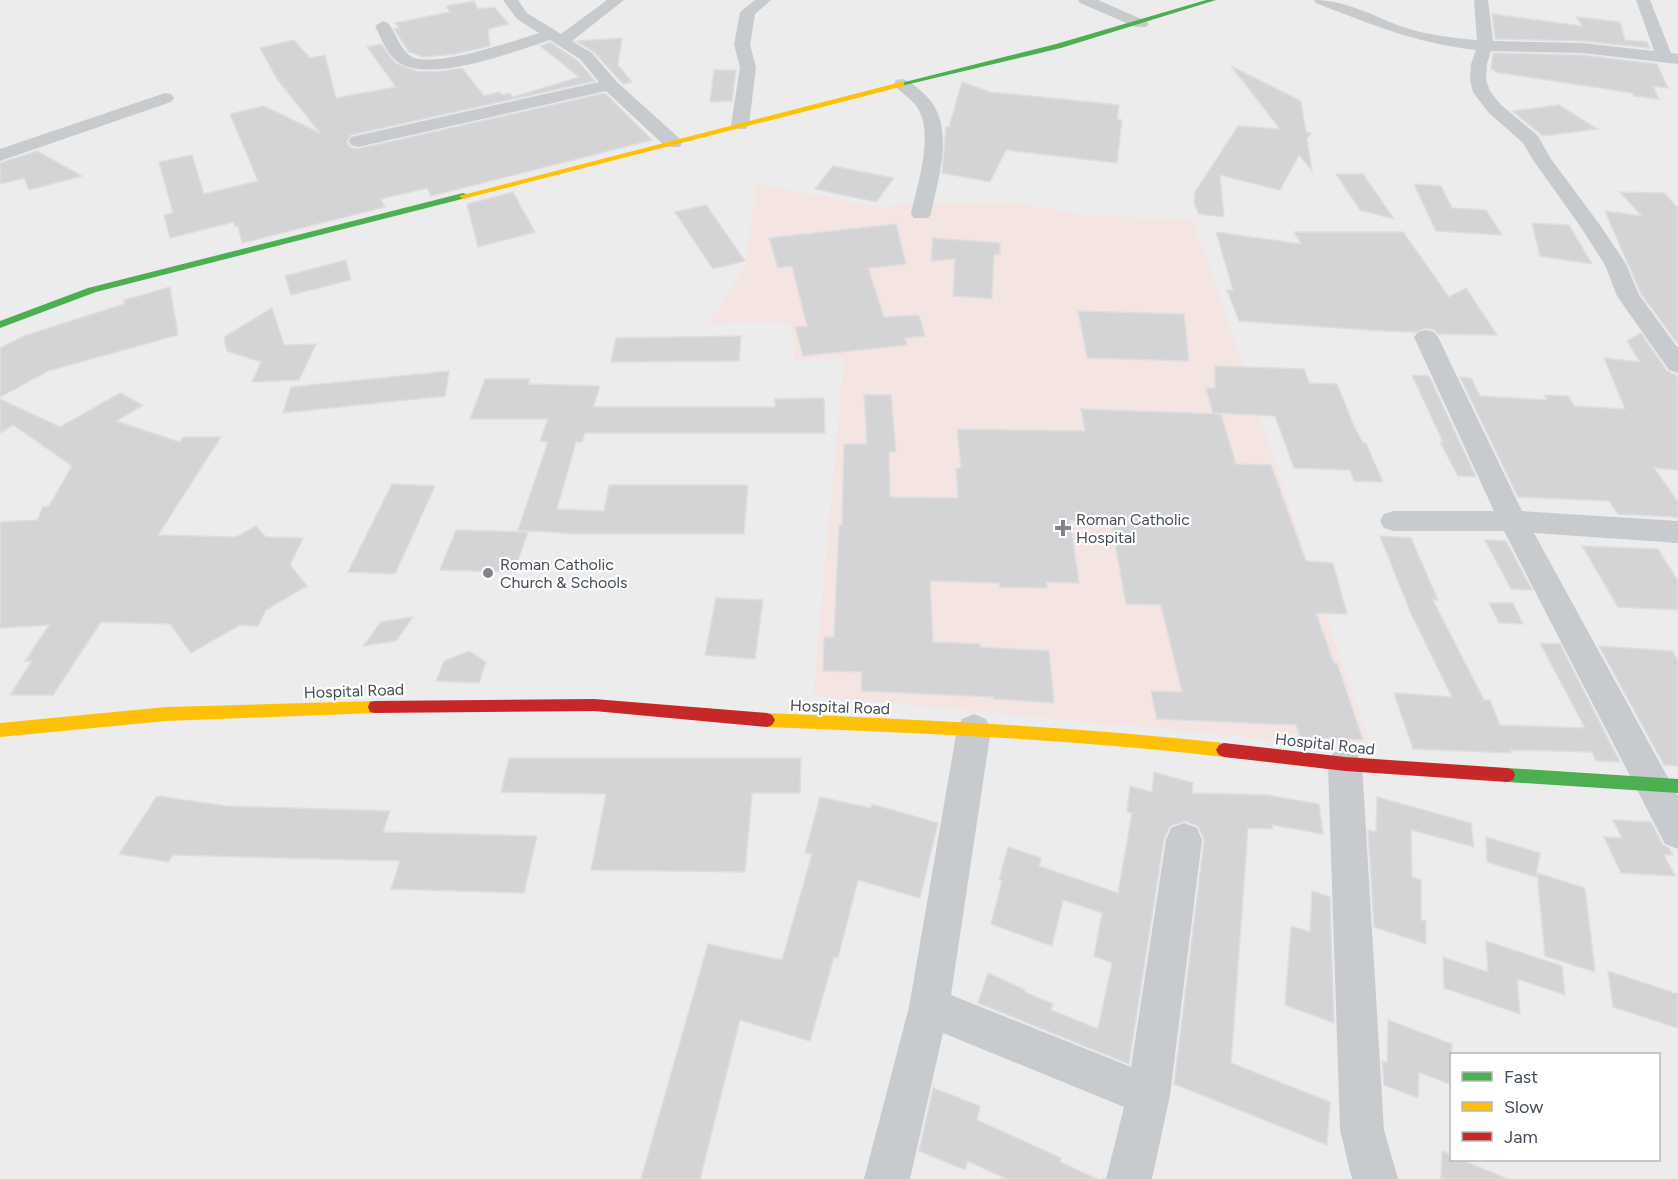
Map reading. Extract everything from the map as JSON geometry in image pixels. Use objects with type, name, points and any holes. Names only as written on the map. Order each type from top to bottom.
[{"type":"street","points":[[510,0],[522,16],[586,57],[610,86],[673,143]]},
{"type":"street","points":[[383,26],[393,45],[406,60],[428,65],[452,62],[558,37],[617,0]]},
{"type":"street","points":[[740,125],[748,67],[742,45],[745,23],[748,12],[764,0]]},
{"type":"street","points":[[1085,0],[1141,24]]},
{"type":"street","points":[[0,325],[92,290],[902,84],[1029,55],[1141,24],[1213,0]]},
{"type":"street","points":[[1322,0],[1418,36],[1485,46],[1582,48],[1671,58]]},
{"type":"street","points":[[1481,0],[1485,46],[1479,64],[1478,80],[1482,92],[1494,108],[1531,140],[1542,160],[1590,225],[1614,264],[1628,296],[1678,365]]},
{"type":"street","points":[[1642,0],[1671,58]]},
{"type":"street","points":[[1650,15],[1669,17]]},
{"type":"street","points":[[902,84],[924,103],[933,123],[934,142],[921,214]]},
{"type":"street","points":[[358,141],[610,86]]},
{"type":"street","points":[[0,155],[165,98]]},
{"type":"street","points":[[1426,337],[1513,521],[1665,786],[1678,832]]},
{"type":"street","points":[[1394,521],[1513,521],[1678,532]]},
{"type":"street","name":"Hospital Road","points":[[0,730],[166,714],[433,705],[594,705],[786,722],[974,729],[1130,739],[1345,764],[1665,786]]},
{"type":"street","points":[[887,1179],[929,1007],[974,729]]},
{"type":"street","points":[[1345,764],[1362,1130],[1377,1177]]},
{"type":"street","points":[[1130,1179],[1148,1095],[1184,840]]},
{"type":"street","points":[[929,1007],[1148,1095]]},
{"type":"shaded area","name":"Roman Catholic Hospital","points":[[756,184],[879,207],[922,203],[1010,202],[1091,216],[1193,219],[1371,749],[813,696],[844,358],[795,361],[790,322],[709,323],[746,264]]},
{"type":"building","points":[[474,1],[478,9],[494,7],[509,24],[488,29],[490,46],[455,54],[423,57],[409,52],[394,29],[399,28],[395,23],[450,12],[446,6]]},
{"type":"building","points":[[1492,14],[1582,26],[1577,17],[1620,22],[1625,40],[1647,42],[1650,48],[1582,41],[1495,39]]},
{"type":"building","points":[[622,38],[618,65],[632,82],[623,84],[594,52],[576,41]]},
{"type":"building","points":[[294,40],[310,58],[325,55],[336,98],[396,87],[367,47],[381,44],[395,63],[416,71],[434,72],[462,68],[484,96],[499,92],[503,95],[509,93],[513,97],[579,77],[540,46],[550,42],[578,61],[595,81],[351,135],[347,142],[350,147],[357,149],[605,93],[652,140],[431,196],[427,188],[381,199],[385,207],[242,243],[238,226],[235,227],[234,222],[170,238],[164,215],[173,213],[159,162],[192,155],[204,194],[258,181],[230,114],[264,106],[320,133],[277,79],[260,48]]},
{"type":"building","points":[[1493,53],[1582,55],[1657,64],[1668,88],[1653,86],[1659,99],[1495,72],[1491,69]]},
{"type":"building","points":[[1231,66],[1301,101],[1306,132],[1311,133],[1307,139],[1312,171],[1299,155],[1280,190],[1220,175],[1224,217],[1199,214],[1194,203],[1195,192],[1238,126],[1280,129]]},
{"type":"building","points":[[714,70],[736,70],[732,101],[710,102]]},
{"type":"building","points":[[962,82],[990,92],[1119,105],[1117,119],[1122,120],[1117,163],[1006,150],[990,182],[942,173],[946,127],[949,127]]},
{"type":"building","points":[[1559,105],[1597,129],[1543,136],[1512,111]]},
{"type":"building","points":[[37,151],[82,176],[29,190],[24,178],[0,184],[0,163]]},
{"type":"building","points":[[833,166],[894,178],[876,202],[815,189]]},
{"type":"building","points":[[1336,174],[1363,174],[1394,219],[1360,210]]},
{"type":"building","points":[[1414,184],[1441,186],[1452,208],[1486,210],[1502,235],[1436,231]]},
{"type":"building","points":[[513,192],[535,232],[478,247],[467,204]]},
{"type":"building","points":[[1620,192],[1664,193],[1678,208],[1678,344],[1641,294],[1605,211],[1642,216]]},
{"type":"building","points":[[706,205],[745,261],[713,269],[675,212]]},
{"type":"building","points":[[1532,223],[1569,225],[1592,264],[1540,256]]},
{"type":"building","points":[[896,224],[906,264],[868,268],[884,317],[919,315],[925,336],[905,338],[907,345],[803,356],[795,327],[807,326],[792,266],[778,268],[769,238]]},
{"type":"building","points":[[1216,232],[1301,244],[1294,232],[1403,232],[1449,297],[1466,288],[1497,335],[1438,334],[1435,330],[1427,328],[1415,332],[1383,331],[1239,321],[1227,290],[1233,290]]},
{"type":"building","points":[[933,238],[1000,243],[1000,254],[994,255],[992,299],[953,296],[955,259],[931,261]]},
{"type":"building","points":[[346,260],[351,280],[291,295],[285,276]]},
{"type":"building","points":[[170,287],[178,335],[48,371],[0,397],[0,348],[24,336],[124,304],[124,300]]},
{"type":"building","points":[[272,308],[284,345],[316,344],[299,380],[252,382],[261,362],[227,351],[224,337]]},
{"type":"building","points":[[1078,311],[1184,314],[1189,361],[1087,358]]},
{"type":"building","points":[[1641,333],[1667,371],[1678,378],[1678,470],[1654,468],[1678,502],[1678,517],[1618,514],[1609,501],[1518,497],[1460,377],[1471,378],[1480,396],[1547,400],[1544,395],[1568,396],[1574,406],[1625,409],[1604,358],[1640,362],[1627,341]]},
{"type":"building","points":[[741,336],[739,361],[611,362],[616,338]]},
{"type":"building","points":[[1215,366],[1304,369],[1309,383],[1337,384],[1354,426],[1363,443],[1366,443],[1383,482],[1354,481],[1350,470],[1294,468],[1275,416],[1213,413],[1206,388],[1215,388]]},
{"type":"building","points":[[449,371],[445,396],[283,413],[291,387]]},
{"type":"building","points":[[1412,375],[1429,376],[1476,477],[1458,476],[1440,442],[1443,442]]},
{"type":"building","points":[[485,379],[530,379],[528,384],[600,386],[593,407],[775,407],[775,399],[824,398],[825,433],[585,433],[582,442],[576,442],[557,509],[604,511],[609,485],[748,485],[744,534],[578,534],[518,530],[548,442],[540,441],[548,419],[470,419]]},
{"type":"building","points":[[120,393],[143,405],[116,421],[180,442],[183,437],[221,437],[158,535],[236,537],[256,526],[266,537],[303,538],[290,565],[307,586],[266,610],[258,626],[240,625],[191,653],[170,624],[101,622],[53,695],[10,695],[32,661],[25,661],[49,625],[0,628],[0,522],[37,520],[43,507],[49,506],[72,466],[13,425],[0,433],[0,399],[60,427]]},
{"type":"building","points":[[864,395],[891,395],[896,452],[889,452],[890,497],[958,498],[956,468],[961,468],[957,429],[1085,431],[1081,409],[1221,414],[1236,464],[1271,465],[1306,561],[1333,563],[1347,614],[1316,613],[1334,663],[1337,663],[1363,740],[1300,737],[1296,725],[1157,719],[1151,691],[1182,692],[1161,605],[1126,604],[1111,521],[1070,521],[1079,583],[1046,582],[1047,588],[1000,587],[999,583],[930,581],[933,642],[1049,651],[1054,703],[994,699],[994,697],[861,691],[862,672],[823,671],[824,637],[834,637],[839,525],[842,525],[844,444],[867,444]]},
{"type":"building","points":[[392,484],[435,486],[395,574],[348,572]]},
{"type":"building","points":[[456,530],[528,532],[514,572],[440,570]]},
{"type":"building","points":[[1380,536],[1411,538],[1438,600],[1433,600],[1484,700],[1490,700],[1500,725],[1585,728],[1540,643],[1560,644],[1620,762],[1596,761],[1592,752],[1510,750],[1512,753],[1413,749],[1394,693],[1452,697],[1412,616]]},
{"type":"building","points":[[1485,540],[1506,541],[1532,590],[1511,589]]},
{"type":"building","points":[[1582,546],[1658,549],[1678,581],[1678,610],[1618,607]]},
{"type":"building","points":[[716,598],[763,600],[755,659],[705,655]]},
{"type":"building","points":[[1489,603],[1513,603],[1523,624],[1499,623]]},
{"type":"building","points":[[413,617],[396,641],[363,646],[381,622]]},
{"type":"building","points":[[1599,646],[1672,651],[1678,661],[1678,766],[1664,765]]},
{"type":"building","points":[[469,651],[486,662],[479,683],[436,681],[444,661]]},
{"type":"building","points":[[509,758],[801,758],[800,793],[752,793],[745,872],[591,870],[606,794],[501,792]]},
{"type":"building","points":[[1154,772],[1193,783],[1192,793],[1267,795],[1319,804],[1323,834],[1272,825],[1273,829],[1248,828],[1231,1063],[1330,1102],[1327,1145],[1174,1084],[1204,840],[1198,826],[1185,821],[1170,826],[1164,839],[1129,1064],[978,1003],[988,973],[1053,1004],[1051,1010],[1098,1029],[1112,963],[1094,956],[1102,913],[1063,900],[1052,946],[991,924],[1002,881],[999,880],[1008,847],[1041,858],[1039,866],[1118,893],[1132,813],[1127,812],[1130,786],[1152,792]]},
{"type":"building","points":[[157,796],[227,806],[390,811],[383,832],[537,836],[524,893],[391,889],[400,861],[173,855],[168,862],[119,854]]},
{"type":"building","points":[[820,797],[871,808],[872,804],[938,823],[920,898],[858,880],[838,958],[834,957],[810,1041],[740,1020],[700,1179],[641,1179],[708,944],[782,960],[812,854],[805,853]]},
{"type":"building","points":[[1377,797],[1471,823],[1474,847],[1411,830],[1412,877],[1421,880],[1421,920],[1426,921],[1426,944],[1374,927],[1368,830],[1376,832]]},
{"type":"building","points":[[1613,820],[1651,822],[1663,845],[1669,848],[1673,855],[1664,855],[1675,876],[1621,873],[1604,837],[1622,838]]},
{"type":"building","points":[[1486,837],[1540,853],[1536,877],[1487,862]]},
{"type":"building","points":[[1537,873],[1585,888],[1595,972],[1545,956]]},
{"type":"building","points":[[1312,891],[1330,897],[1334,1023],[1285,1005],[1291,926],[1310,932]]},
{"type":"building","points":[[1486,941],[1562,966],[1565,995],[1517,979],[1520,1014],[1444,988],[1443,957],[1488,972]]},
{"type":"building","points":[[1608,971],[1678,994],[1678,1028],[1613,1007]]},
{"type":"building","points":[[1388,1020],[1452,1044],[1450,1084],[1419,1072],[1418,1098],[1384,1085],[1382,1061],[1387,1063]]},
{"type":"building","points":[[933,1088],[980,1106],[977,1120],[1061,1158],[1060,1162],[1097,1179],[1006,1179],[968,1161],[965,1170],[919,1151]]},
{"type":"building","points":[[1442,1151],[1450,1154],[1450,1161],[1464,1161],[1508,1179],[1441,1179]]},
{"type":"traffic: fast","points":[[901,84],[1058,46],[1213,0]]},
{"type":"traffic: fast","points":[[0,325],[92,290],[463,196]]},
{"type":"traffic: fast","points":[[1507,775],[1678,786]]},
{"type":"traffic: slow","points":[[463,196],[901,84]]},
{"type":"traffic: slow","points":[[0,730],[166,714],[375,707]]},
{"type":"traffic: slow","points":[[767,720],[974,729],[1130,739],[1224,750]]},
{"type":"traffic: jam","points":[[375,707],[594,705],[767,720]]},
{"type":"traffic: jam","points":[[1224,750],[1345,764],[1507,775]]},
{"type":"place","name":"Roman Catholic Hospital","points":[[1063,528]]},
{"type":"place","name":"Roman Catholic Church & Schools","points":[[488,573]]}]
